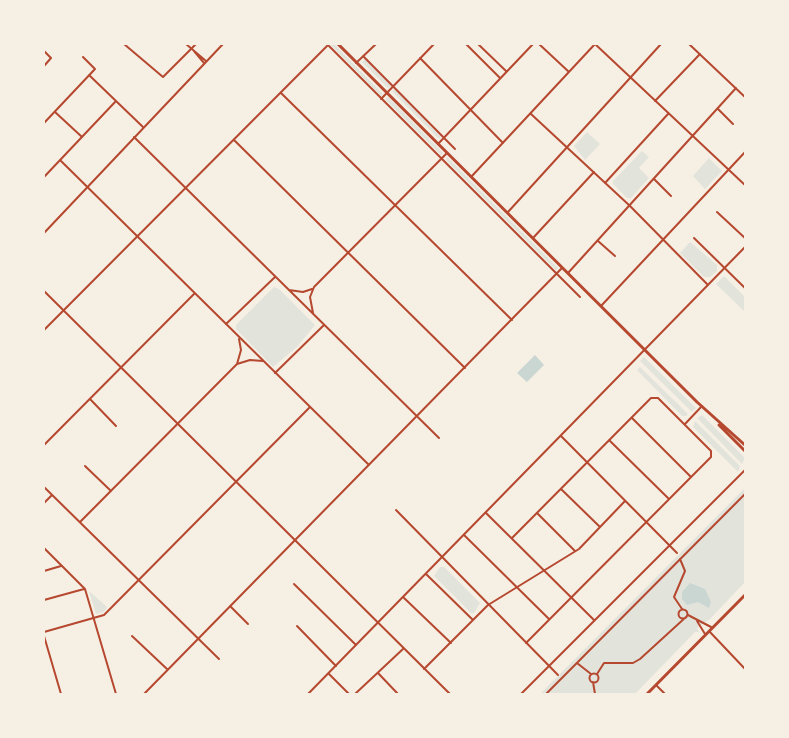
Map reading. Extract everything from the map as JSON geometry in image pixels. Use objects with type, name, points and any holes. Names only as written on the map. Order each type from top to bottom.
[{"type":"main road","points":[[338,44],[706,410],[746,453]]},
{"type":"main road","points":[[706,410],[746,446]]},
{"type":"main road","points":[[646,694],[746,594]]},
{"type":"street","points":[[124,44],[159,77],[163,77],[193,50],[196,44]]},
{"type":"street","points":[[186,44],[205,62]]},
{"type":"street","points":[[44,233],[223,44]]},
{"type":"street","points":[[44,330],[328,44],[580,297]]},
{"type":"street","points":[[357,63],[376,44]]},
{"type":"street","points":[[381,99],[434,44]]},
{"type":"street","points":[[466,44],[500,78]]},
{"type":"street","points":[[478,44],[506,72]]},
{"type":"street","points":[[438,144],[533,44]]},
{"type":"street","points":[[539,44],[569,72]]},
{"type":"street","points":[[471,177],[595,44],[746,186]]},
{"type":"street","points":[[507,213],[661,44]]},
{"type":"street","points":[[689,44],[746,98]]},
{"type":"street","points":[[44,51],[51,58],[44,66]]},
{"type":"street","points":[[655,101],[700,54]]},
{"type":"street","points":[[363,56],[455,149]]},
{"type":"street","points":[[44,123],[95,69],[82,57]]},
{"type":"street","points":[[420,58],[503,143]]},
{"type":"street","points":[[89,75],[143,127]]},
{"type":"street","points":[[568,273],[736,88]]},
{"type":"street","points":[[281,93],[512,321]]},
{"type":"street","points":[[44,177],[116,101]]},
{"type":"street","points":[[718,109],[733,124]]},
{"type":"street","points":[[54,111],[82,137]]},
{"type":"street","points":[[531,114],[630,206],[708,285]]},
{"type":"street","points":[[605,183],[668,114]]},
{"type":"street","points":[[134,137],[439,438]]},
{"type":"street","points":[[234,140],[466,368]]},
{"type":"street","points":[[601,306],[746,151]]},
{"type":"street","points":[[288,289],[303,292],[314,287],[447,153]]},
{"type":"street","points":[[60,160],[369,465]]},
{"type":"street","points":[[533,238],[594,172]]},
{"type":"street","points":[[654,179],[671,196]]},
{"type":"street","points":[[717,212],[746,240]]},
{"type":"street","points":[[694,238],[746,290]]},
{"type":"street","points":[[598,241],[615,256]]},
{"type":"street","points":[[308,694],[746,246]]},
{"type":"street","points":[[144,694],[562,268]]},
{"type":"street","points":[[226,324],[275,277]]},
{"type":"street","points":[[314,287],[310,302],[314,315]]},
{"type":"street","points":[[44,291],[450,694]]},
{"type":"street","points":[[44,445],[195,294]]},
{"type":"street","points":[[275,373],[324,325]]},
{"type":"street","points":[[237,364],[241,350],[238,336]]},
{"type":"street","points":[[80,522],[237,364],[250,360],[263,361]]},
{"type":"street","points":[[512,538],[655,397],[711,453],[691,477],[526,643]]},
{"type":"street","points":[[90,399],[116,426]]},
{"type":"street","points":[[684,424],[702,406]]},
{"type":"street","points":[[61,694],[44,634],[104,615],[309,407]]},
{"type":"street","points":[[632,418],[691,477]]},
{"type":"street","points":[[561,436],[677,553]]},
{"type":"street","points":[[609,440],[669,499]]},
{"type":"street","points":[[85,466],[111,491]]},
{"type":"street","points":[[521,694],[744,471]]},
{"type":"street","points":[[44,487],[219,659]]},
{"type":"street","points":[[561,489],[600,527]]},
{"type":"street","points":[[546,694],[746,493]]},
{"type":"street","points":[[44,503],[52,495]]},
{"type":"street","points":[[424,669],[488,605],[575,551],[625,501]]},
{"type":"street","points":[[396,510],[558,675]]},
{"type":"street","points":[[486,513],[594,620]]},
{"type":"street","points":[[537,513],[575,551]]},
{"type":"street","points":[[464,535],[549,619]]},
{"type":"street","points":[[44,548],[85,589],[116,694]]},
{"type":"street","points":[[680,559],[685,571],[674,597],[687,616]]},
{"type":"street","points":[[44,571],[62,566]]},
{"type":"street","points":[[426,574],[473,620]]},
{"type":"street","points":[[294,584],[356,645]]},
{"type":"street","points":[[44,600],[85,589]]},
{"type":"street","points":[[403,597],[451,643]]},
{"type":"street","points":[[230,606],[248,624]]},
{"type":"street","points":[[682,609],[679,616],[687,616],[709,631],[746,670]]},
{"type":"street","points":[[593,682],[598,680],[597,674],[604,663],[633,663],[687,616]]},
{"type":"street","points":[[695,620],[709,631]]},
{"type":"street","points":[[297,626],[336,666]]},
{"type":"street","points":[[132,636],[167,669]]},
{"type":"street","points":[[355,694],[403,648]]},
{"type":"street","points":[[577,663],[591,674],[595,694]]},
{"type":"street","points":[[378,673],[398,694]]},
{"type":"street","points":[[328,674],[349,694]]},
{"type":"street","points":[[591,674],[597,674]]},
{"type":"street","points":[[656,685],[665,694]]},
{"type":"shaded area","points":[[334,44],[383,94],[381,96],[331,45]]},
{"type":"shaded area","points":[[365,59],[391,86],[388,88],[362,62]]},
{"type":"shaded area","points":[[395,89],[441,137],[439,139],[392,91]]},
{"type":"shaded area","points":[[388,97],[443,153],[441,155],[385,99]]},
{"type":"shaded area","points":[[587,132],[600,144],[585,160],[574,146]]},
{"type":"shaded area","points":[[642,151],[649,157],[639,168],[649,178],[631,198],[627,198],[613,184],[613,181]]},
{"type":"shaded area","points":[[447,157],[558,268],[556,270],[446,160]]},
{"type":"shaded area","points":[[709,158],[722,171],[705,189],[693,176]]},
{"type":"shaded area","points":[[690,242],[717,265],[717,271],[710,277],[704,277],[680,253]]},
{"type":"shaded area","points":[[724,276],[745,297],[745,312],[716,284]]},
{"type":"shaded area","points":[[274,287],[279,289],[315,325],[297,347],[273,367],[236,329],[236,325]]},
{"type":"shaded area","points":[[535,355],[544,365],[527,382],[517,373]]},
{"type":"shaded area","points":[[644,357],[696,408],[692,412],[640,361]]},
{"type":"shaded area","points":[[640,367],[688,414],[686,416],[682,416],[637,370]]},
{"type":"shaded area","points":[[702,415],[745,458],[742,464],[697,418]]},
{"type":"shaded area","points":[[695,421],[740,466],[738,472],[693,427]]},
{"type":"shaded area","points":[[745,488],[745,582],[710,619],[697,628],[699,632],[695,632],[635,694],[540,694]]},
{"type":"shaded area","points":[[440,567],[444,567],[480,603],[474,613],[471,613],[434,576]]},
{"type":"shaded area","points":[[690,583],[705,589],[711,602],[709,608],[698,602],[687,605],[682,599],[682,592]]},
{"type":"shaded area","points":[[89,591],[107,607],[104,612],[96,614]]}]
